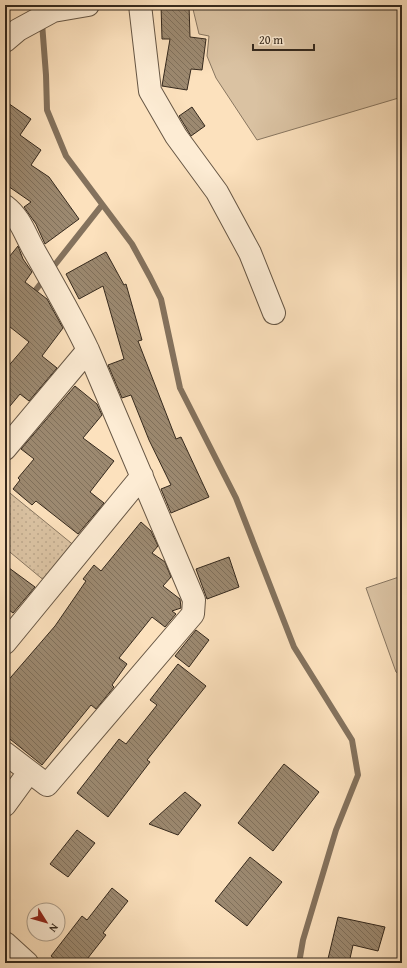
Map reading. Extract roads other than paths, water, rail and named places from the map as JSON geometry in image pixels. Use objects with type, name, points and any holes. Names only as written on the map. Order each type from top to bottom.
[{"type":"street","points":[[5,41],[18,30],[53,11],[88,5]]},
{"type":"street","points":[[140,5],[150,91],[176,136],[217,192],[250,253],[274,313]]},
{"type":"street","points":[[5,753],[47,785],[193,614],[194,600],[88,350],[69,310],[48,274],[8,215]]},
{"type":"street","points":[[5,449],[88,350]]},
{"type":"street","points":[[5,643],[142,476]]},
{"type":"street","points":[[5,805],[28,772]]},
{"type":"street","points":[[5,943],[27,963]]},
{"type":"waterway","points":[[42,23],[47,110],[66,156],[132,244],[161,299],[180,388],[236,498],[294,647],[352,740],[358,775],[336,830],[303,940],[299,963]]},
{"type":"waterway","points":[[50,271],[102,205]]},
{"type":"waterway","points":[[31,296],[45,278]]},
{"type":"waterway","points":[[5,329],[13,319]]}]
